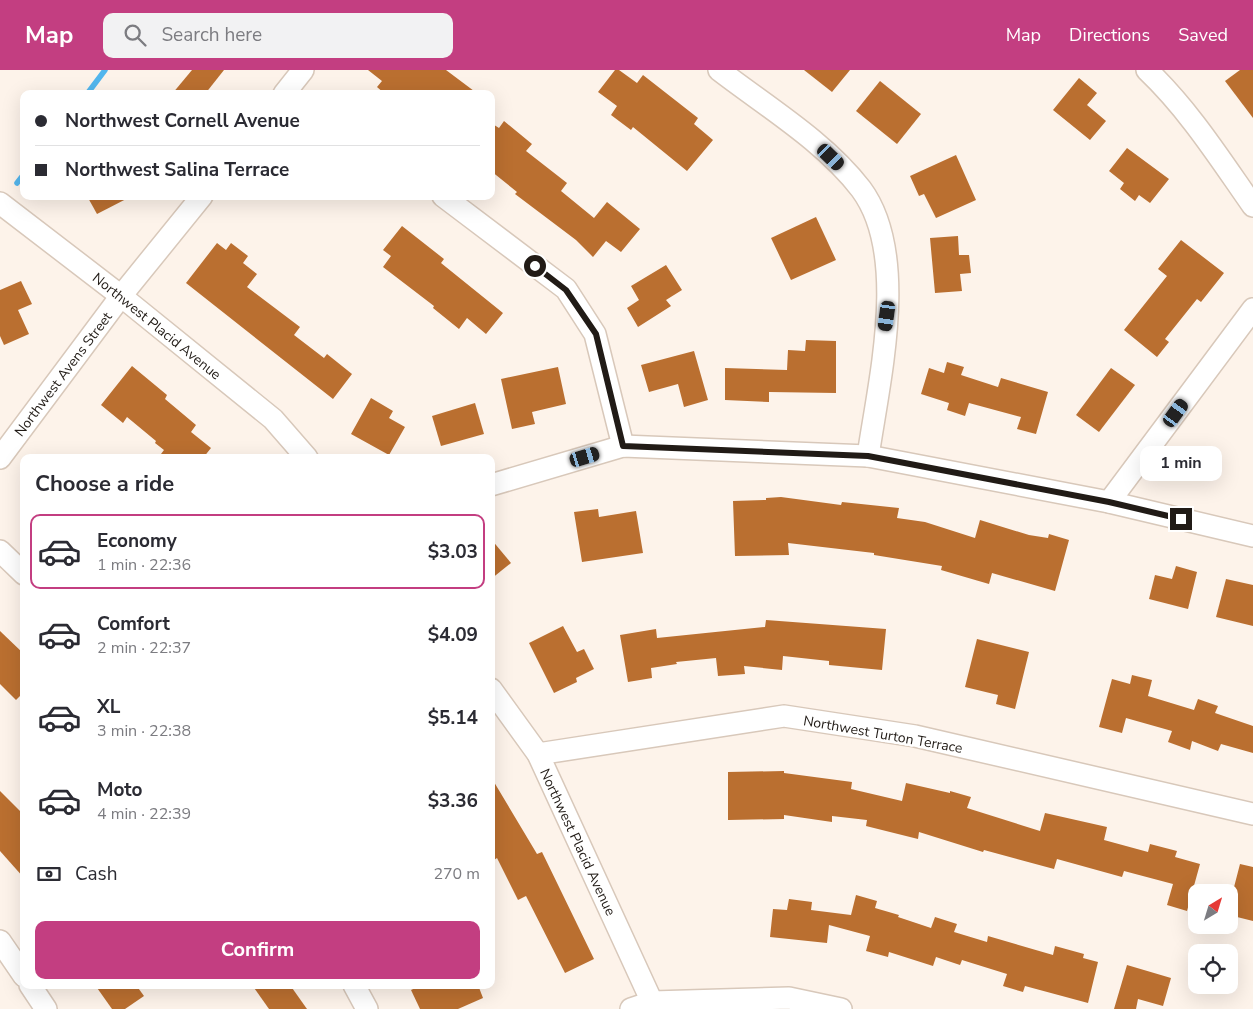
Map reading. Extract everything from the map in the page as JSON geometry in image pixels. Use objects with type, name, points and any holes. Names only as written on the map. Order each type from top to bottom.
[{"type":"street","points":[[719,70],[831,157],[862,191],[874,211],[885,249],[888,300],[868,456]]},
{"type":"street","points":[[1147,70],[1164,86],[1208,141],[1253,206]]},
{"type":"street","name":"Northwest Avens Street","points":[[0,458],[121,296],[199,200]]},
{"type":"street","points":[[448,200],[566,290],[596,334],[623,446]]},
{"type":"street","name":"Northwest Placid Avenue","points":[[0,203],[121,296],[272,419],[303,454]]},
{"type":"street","points":[[1109,502],[1253,309]]},
{"type":"street","points":[[495,484],[623,446],[868,456],[1109,502],[1253,536]]},
{"type":"street","points":[[0,551],[20,570]]},
{"type":"street","name":"Northwest Placid Avenue","points":[[495,695],[538,754],[652,1002]]},
{"type":"street","name":"Northwest Turton Terrace","points":[[538,754],[784,716],[916,736],[1253,814]]},
{"type":"street","points":[[0,941],[20,970]]},
{"type":"street","points":[[33,989],[46,1009]]},
{"type":"street","points":[[356,989],[368,1009]]},
{"type":"street","points":[[632,1009],[652,1002],[789,998],[841,1009]]},
{"type":"building","points":[[192,70],[224,70],[208,90],[175,90]]},
{"type":"building","points":[[368,70],[446,70],[473,90],[380,90],[377,87],[382,81]]},
{"type":"building","points":[[615,70],[619,70],[637,83],[643,75],[698,118],[694,124],[713,140],[687,171],[633,127],[631,130],[611,115],[617,106],[598,92]]},
{"type":"building","points":[[804,70],[850,70],[832,92]]},
{"type":"building","points":[[1240,70],[1253,70],[1253,118],[1225,81]]},
{"type":"building","points":[[1079,78],[1097,93],[1087,105],[1106,121],[1090,140],[1053,110]]},
{"type":"building","points":[[880,81],[921,114],[897,144],[856,111]]},
{"type":"building","points":[[504,121],[532,144],[526,151],[567,183],[561,191],[594,218],[607,202],[640,229],[621,252],[606,241],[593,257],[576,240],[515,194],[517,192],[495,174],[495,126],[499,128]]},
{"type":"building","points":[[1127,148],[1169,179],[1150,203],[1139,195],[1135,201],[1120,189],[1124,183],[1109,171]]},
{"type":"building","points":[[956,155],[976,200],[936,218],[924,194],[919,196],[910,176]]},
{"type":"building","points":[[89,200],[124,200],[97,214]]},
{"type":"building","points":[[816,217],[836,260],[791,280],[771,238]]},
{"type":"building","points":[[402,226],[444,259],[441,263],[503,313],[486,334],[467,318],[459,329],[433,308],[434,306],[383,267],[391,256],[383,250]]},
{"type":"building","points":[[958,236],[959,255],[969,255],[971,273],[960,274],[962,291],[935,293],[930,238]]},
{"type":"building","points":[[1181,240],[1224,273],[1201,302],[1197,299],[1165,339],[1169,342],[1157,357],[1124,330],[1167,276],[1158,269]]},
{"type":"building","points":[[217,243],[226,250],[231,243],[248,256],[243,263],[257,274],[247,287],[300,327],[294,335],[324,358],[327,354],[352,374],[333,399],[186,283]]},
{"type":"building","points":[[666,265],[682,290],[666,300],[671,306],[638,327],[627,308],[639,300],[631,286]]},
{"type":"building","points":[[21,281],[32,304],[18,310],[29,334],[4,345],[0,336],[0,290]]},
{"type":"building","points":[[806,340],[836,341],[836,393],[769,392],[769,402],[725,400],[725,368],[787,370],[788,350],[805,351]]},
{"type":"building","points":[[694,351],[708,400],[684,407],[678,384],[649,392],[641,365]]},
{"type":"building","points":[[947,362],[964,367],[961,375],[998,387],[1001,378],[1048,392],[1036,434],[1017,429],[1021,417],[969,403],[965,416],[947,410],[949,403],[921,394],[929,368],[944,373]]},
{"type":"building","points":[[132,366],[167,395],[165,399],[196,425],[191,432],[211,448],[206,454],[161,454],[164,450],[155,443],[156,441],[127,417],[123,423],[101,405]]},
{"type":"building","points":[[558,367],[566,404],[532,412],[535,424],[512,429],[501,379]]},
{"type":"building","points":[[1111,368],[1135,385],[1099,432],[1076,415]]},
{"type":"building","points":[[371,398],[393,411],[389,418],[405,427],[390,454],[351,434]]},
{"type":"building","points":[[475,403],[484,434],[441,446],[432,416]]},
{"type":"building","points":[[781,497],[841,505],[842,502],[899,508],[897,518],[925,522],[975,538],[980,520],[1029,535],[1048,538],[1049,534],[1069,540],[1055,591],[992,573],[989,584],[941,570],[942,566],[874,555],[874,553],[788,543],[789,555],[735,556],[733,501],[766,500],[766,498]]},
{"type":"building","points":[[598,509],[599,517],[636,511],[643,553],[582,562],[574,512]]},
{"type":"building","points":[[495,544],[511,563],[495,576]]},
{"type":"building","points":[[1176,566],[1197,572],[1188,609],[1149,599],[1155,575],[1172,579]]},
{"type":"building","points":[[1226,579],[1253,585],[1253,626],[1216,617]]},
{"type":"building","points":[[766,620],[886,629],[882,670],[829,665],[829,661],[783,656],[782,670],[744,666],[745,674],[718,676],[716,658],[676,662],[677,664],[651,668],[652,678],[628,682],[620,635],[656,629],[657,638],[765,627]]},
{"type":"building","points":[[563,626],[577,652],[584,649],[594,669],[576,678],[577,682],[554,693],[529,643]]},
{"type":"building","points":[[0,631],[20,650],[20,696],[16,700],[0,684]]},
{"type":"building","points":[[977,639],[1029,652],[1015,709],[996,704],[998,695],[965,687]]},
{"type":"building","points":[[1132,675],[1152,680],[1148,696],[1194,710],[1198,699],[1218,706],[1215,713],[1253,726],[1253,753],[1221,744],[1218,751],[1192,741],[1190,750],[1168,742],[1172,731],[1126,718],[1122,733],[1099,727],[1112,679],[1130,684]]},
{"type":"building","points":[[784,771],[784,773],[852,782],[851,789],[902,801],[906,783],[950,793],[950,791],[971,797],[967,808],[1040,831],[1045,813],[1107,827],[1104,840],[1148,852],[1150,844],[1177,851],[1175,857],[1200,864],[1194,884],[1188,884],[1187,911],[1167,905],[1173,884],[1124,871],[1122,877],[1057,859],[1054,869],[984,850],[983,852],[919,832],[918,839],[866,826],[867,820],[832,816],[832,822],[784,815],[784,819],[728,820],[728,772]]},
{"type":"building","points":[[495,784],[537,854],[542,852],[594,959],[565,973],[526,896],[518,900],[497,858],[495,859]]},
{"type":"building","points":[[0,791],[20,811],[20,874],[0,851]]},
{"type":"building","points":[[1240,864],[1253,867],[1253,921],[1238,917],[1238,884],[1235,884]]},
{"type":"building","points":[[856,895],[877,901],[875,908],[931,928],[935,917],[957,924],[954,932],[987,942],[988,936],[1053,955],[1055,946],[1084,954],[1083,958],[1098,962],[1088,1003],[1025,986],[1023,992],[1003,986],[1007,974],[962,960],[960,965],[936,957],[933,966],[889,952],[888,957],[866,951],[870,936],[829,925],[827,943],[770,937],[773,909],[787,910],[789,899],[812,902],[811,910],[851,915]]},
{"type":"building","points":[[1127,965],[1171,978],[1163,1006],[1138,999],[1136,1009],[1114,1009]]},
{"type":"building","points":[[98,989],[139,989],[144,996],[125,1009],[112,1009]]},
{"type":"building","points":[[255,989],[293,989],[307,1009],[269,1009]]},
{"type":"building","points":[[480,989],[483,998],[458,1009],[420,1009],[411,990]]},
{"type":"waterway","points":[[90,90],[105,70]]},
{"type":"waterway","points":[[17,183],[20,179]]},
{"type":"route","points":[[535,266],[566,290],[596,334],[623,446],[868,456],[1109,502],[1181,519]]}]
